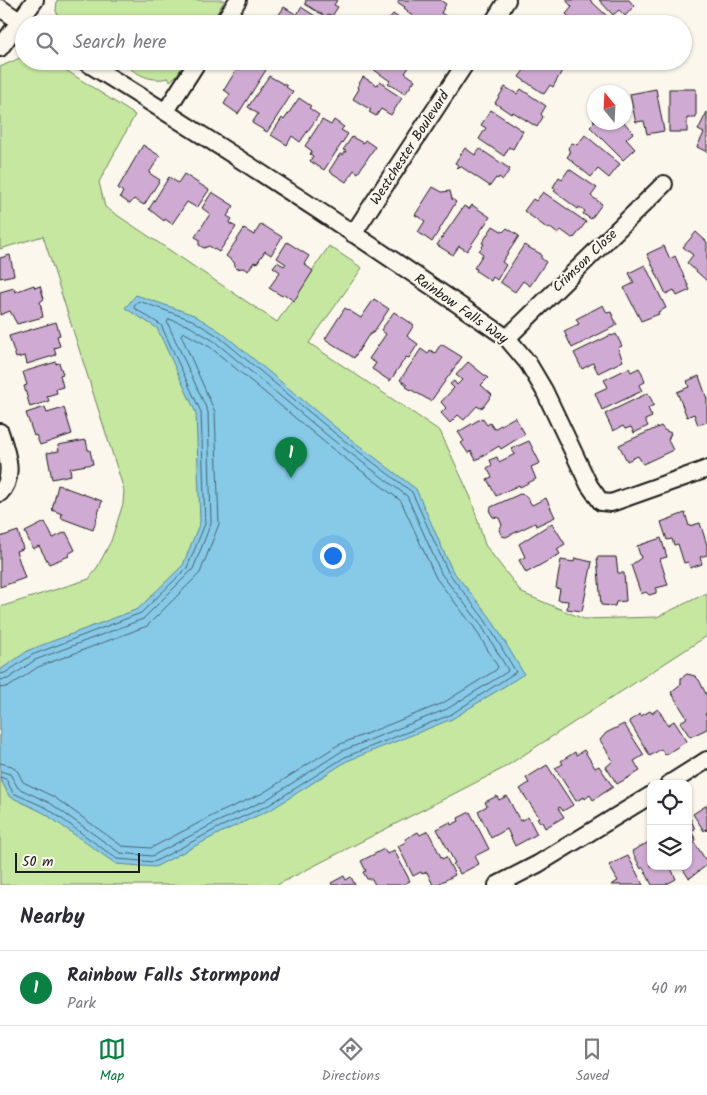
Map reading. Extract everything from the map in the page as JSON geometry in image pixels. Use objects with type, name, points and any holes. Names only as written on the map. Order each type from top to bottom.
[{"type":"street","points":[[27,15],[36,0]]},
{"type":"street","points":[[228,15],[238,0]]},
{"type":"street","points":[[498,15],[508,0]]},
{"type":"street","points":[[0,8],[15,18]]},
{"type":"street","points":[[0,48],[15,31]]},
{"type":"street","name":"Rainbow Falls Way","points":[[99,70],[166,111],[507,338],[528,363],[544,390],[589,485],[601,502],[611,502],[707,469]]},
{"type":"street","points":[[166,111],[192,70]]},
{"type":"street","name":"Westchester Boulevard","points":[[353,234],[461,70]]},
{"type":"street","name":"Crimson Close","points":[[507,338],[664,184]]},
{"type":"street","points":[[0,432],[9,469],[6,487],[0,493]]},
{"type":"street","points":[[675,780],[707,760]]},
{"type":"street","points":[[497,885],[538,864],[647,797]]},
{"type":"green space","points":[[57,0],[225,0],[216,15],[58,15],[56,11]]},
{"type":"green space","points":[[15,60],[15,70],[66,70],[135,115],[99,182],[105,207],[277,322],[329,246],[362,268],[309,343],[440,431],[471,498],[485,545],[522,593],[584,619],[657,617],[707,593],[707,636],[502,769],[277,885],[0,885],[0,607],[89,579],[111,541],[123,504],[124,490],[43,236],[0,249],[0,67]]},
{"type":"green space","points":[[133,70],[180,70],[170,81],[168,78],[154,79],[142,76]]},
{"type":"water","points":[[136,295],[194,315],[221,332],[340,431],[416,489],[452,570],[490,617],[524,674],[452,719],[347,761],[272,809],[222,832],[155,867],[116,864],[44,813],[9,796],[0,778],[0,670],[29,650],[138,609],[183,565],[200,522],[196,413],[157,328],[125,308]]},
{"type":"building","points":[[306,0],[337,0],[334,5],[338,7],[333,15],[323,15],[305,4]]},
{"type":"building","points":[[399,0],[440,0],[446,4],[441,13],[444,15],[411,15],[407,12],[405,7],[397,2]]},
{"type":"building","points":[[566,0],[590,0],[606,15],[567,15],[572,7]]},
{"type":"building","points":[[599,0],[629,0],[634,6],[626,15],[619,10],[613,15]]},
{"type":"building","points":[[284,7],[297,15],[279,15]]},
{"type":"building","points":[[301,7],[314,15],[297,15]]},
{"type":"building","points":[[236,70],[266,70],[238,114],[224,104],[230,94],[224,90]]},
{"type":"building","points":[[374,70],[407,70],[405,73],[415,80],[405,94],[388,83],[390,81]]},
{"type":"building","points":[[524,70],[562,70],[553,87],[550,85],[544,94],[519,77]]},
{"type":"building","points":[[269,76],[287,86],[293,92],[267,132],[252,123],[258,114],[248,107]]},
{"type":"building","points":[[363,77],[377,85],[380,81],[386,85],[385,87],[402,98],[391,115],[381,109],[376,116],[369,112],[371,110],[353,99]]},
{"type":"building","points":[[505,87],[517,94],[521,89],[546,106],[541,114],[543,117],[537,127],[513,112],[511,114],[495,103]]},
{"type":"building","points":[[656,89],[664,131],[647,134],[644,121],[636,122],[632,94]]},
{"type":"building","points":[[669,89],[696,89],[696,118],[687,118],[687,132],[669,132]]},
{"type":"building","points":[[299,98],[311,106],[309,108],[319,115],[300,142],[292,136],[287,145],[271,135]]},
{"type":"building","points":[[491,110],[523,131],[513,149],[509,147],[504,156],[479,139],[486,128],[481,125]]},
{"type":"building","points":[[707,112],[707,152],[697,147],[704,133],[698,130]]},
{"type":"building","points":[[322,120],[331,125],[334,120],[344,127],[341,130],[348,134],[324,170],[310,161],[313,156],[310,154],[312,151],[305,146]]},
{"type":"building","points":[[593,130],[631,130],[633,133],[626,139],[635,149],[623,160]]},
{"type":"building","points":[[585,135],[620,164],[609,178],[598,169],[591,177],[567,157],[570,153],[568,148],[572,143],[577,145]]},
{"type":"building","points":[[352,137],[363,143],[365,140],[375,147],[358,173],[354,170],[346,182],[329,171],[340,154],[343,155],[346,151],[343,150]]},
{"type":"building","points":[[143,145],[160,156],[149,173],[160,180],[144,205],[134,199],[130,204],[120,197],[123,192],[118,188]]},
{"type":"building","points":[[465,148],[475,155],[480,149],[510,169],[503,180],[499,177],[498,179],[496,178],[490,186],[460,166],[458,168],[458,165],[455,163]]},
{"type":"building","points":[[569,169],[597,188],[591,196],[602,204],[591,219],[583,214],[585,211],[579,207],[578,209],[554,191],[556,189],[553,187],[559,177],[562,179]]},
{"type":"building","points":[[184,174],[209,190],[197,208],[187,202],[172,224],[165,219],[164,221],[149,209],[169,177],[178,183]]},
{"type":"building","points":[[433,187],[442,192],[450,191],[452,199],[456,202],[432,242],[418,232],[425,221],[415,215]]},
{"type":"building","points":[[212,192],[234,206],[227,216],[232,219],[229,223],[236,227],[219,252],[209,246],[204,248],[199,245],[199,239],[195,237],[210,214],[202,208]]},
{"type":"building","points":[[543,192],[586,222],[575,237],[572,238],[561,230],[558,234],[549,227],[548,229],[524,211],[533,199],[536,201]]},
{"type":"building","points":[[472,205],[490,217],[467,251],[459,246],[453,255],[437,245],[464,206],[469,209]]},
{"type":"building","points":[[261,224],[282,237],[271,255],[265,251],[257,263],[254,262],[248,271],[243,268],[236,269],[234,262],[226,256],[244,229],[254,235]]},
{"type":"building","points":[[493,226],[503,232],[507,228],[519,236],[502,262],[506,265],[497,280],[493,277],[491,281],[474,268],[483,254],[479,251],[484,244],[482,243]]},
{"type":"building","points":[[696,232],[707,242],[707,281],[687,263],[693,255],[683,247]]},
{"type":"building","points":[[287,242],[309,256],[304,264],[313,271],[294,301],[284,294],[282,296],[269,288],[280,272],[273,267],[277,262],[284,266],[286,264],[277,258]]},
{"type":"building","points":[[524,245],[541,254],[541,258],[546,262],[530,286],[523,281],[515,292],[500,282]]},
{"type":"building","points":[[664,246],[670,259],[675,256],[690,290],[677,296],[674,290],[666,294],[647,254]]},
{"type":"building","points":[[10,255],[14,275],[0,278],[0,258]]},
{"type":"building","points":[[645,265],[666,308],[658,312],[659,314],[641,321],[624,288],[634,283],[629,273]]},
{"type":"building","points":[[34,285],[35,288],[40,286],[44,299],[40,302],[43,317],[17,324],[10,311],[0,315],[0,292],[14,288],[15,292]]},
{"type":"building","points":[[374,299],[389,309],[354,358],[325,339],[345,308],[361,318]]},
{"type":"building","points":[[603,305],[607,313],[611,312],[617,325],[572,348],[564,331],[579,324],[576,319]]},
{"type":"building","points":[[394,312],[414,325],[407,336],[418,344],[409,358],[406,357],[390,381],[372,369],[376,363],[369,359],[386,334],[381,330]]},
{"type":"building","points":[[56,322],[60,335],[57,336],[60,346],[54,348],[56,355],[27,364],[25,356],[16,358],[9,336]]},
{"type":"building","points":[[616,334],[622,346],[618,348],[623,361],[598,373],[593,363],[582,369],[574,353]]},
{"type":"building","points":[[441,344],[462,357],[431,401],[406,387],[407,385],[400,380],[421,349],[428,354],[430,350],[435,353]]},
{"type":"building","points":[[56,362],[56,364],[59,363],[63,374],[60,375],[63,387],[56,389],[57,393],[47,396],[49,401],[30,407],[24,386],[27,385],[23,372]]},
{"type":"building","points":[[468,362],[488,378],[481,385],[492,395],[483,407],[477,406],[464,420],[458,415],[450,423],[441,413],[446,408],[441,402],[454,388],[450,384],[454,381],[457,385],[462,380],[456,375]]},
{"type":"building","points":[[629,368],[631,372],[639,368],[642,373],[645,382],[639,385],[642,391],[602,410],[595,393],[608,387],[604,380]]},
{"type":"building","points":[[699,376],[707,399],[707,422],[698,425],[694,414],[687,417],[677,392],[689,387],[687,381]]},
{"type":"building","points":[[648,393],[654,405],[648,408],[652,417],[645,420],[648,426],[634,433],[631,427],[625,429],[623,426],[613,431],[605,414]]},
{"type":"building","points":[[45,407],[47,413],[64,408],[72,434],[40,445],[36,435],[34,436],[26,413]]},
{"type":"building","points":[[515,417],[525,434],[501,449],[499,446],[476,460],[471,451],[468,453],[461,443],[464,441],[458,432],[482,418],[487,425],[490,423],[494,429]]},
{"type":"building","points":[[661,426],[664,430],[671,433],[668,440],[673,450],[643,464],[638,456],[627,461],[619,445]]},
{"type":"building","points":[[86,440],[93,464],[70,468],[71,475],[52,479],[47,453],[59,451],[58,445]]},
{"type":"building","points":[[529,441],[540,463],[531,467],[536,479],[496,496],[487,479],[492,477],[487,468],[492,465],[490,460],[497,457],[499,462],[515,454],[511,449]]},
{"type":"building","points":[[58,485],[102,501],[93,530],[61,518],[62,514],[52,510]]},
{"type":"building","points":[[520,494],[525,495],[532,505],[546,498],[555,517],[536,526],[535,523],[506,537],[502,536],[499,530],[502,525],[499,518],[493,517],[490,512],[491,507]]},
{"type":"building","points":[[685,513],[689,526],[700,523],[707,545],[707,555],[700,557],[702,564],[690,568],[688,562],[684,563],[678,544],[674,545],[672,539],[667,540],[661,522]]},
{"type":"building","points":[[45,522],[53,538],[66,532],[75,550],[68,554],[69,556],[49,564],[39,546],[33,549],[25,532]]},
{"type":"building","points":[[552,523],[565,544],[557,549],[560,554],[526,573],[519,560],[525,557],[519,544]]},
{"type":"building","points":[[18,531],[23,549],[16,551],[25,578],[0,587],[0,537]]},
{"type":"building","points":[[661,538],[667,557],[660,559],[668,585],[656,588],[656,593],[649,595],[646,592],[641,594],[631,565],[641,558],[637,546]]},
{"type":"building","points":[[597,557],[616,557],[618,573],[624,573],[626,601],[616,602],[615,606],[601,605]]},
{"type":"building","points":[[575,558],[592,562],[582,611],[567,609],[568,601],[558,600],[560,589],[556,588],[561,560],[574,562]]},
{"type":"building","points":[[687,674],[695,676],[699,680],[707,696],[707,713],[705,714],[707,716],[707,729],[690,737],[680,722],[687,718],[671,692],[681,684],[681,678]]},
{"type":"building","points":[[658,709],[668,725],[674,721],[687,741],[665,755],[661,749],[650,756],[629,721],[640,714],[641,716],[650,711],[652,713]]},
{"type":"building","points":[[624,724],[644,755],[634,761],[640,771],[617,784],[606,767],[613,761],[600,740],[606,733]]},
{"type":"building","points":[[584,750],[595,768],[599,766],[613,787],[593,800],[590,795],[585,799],[584,797],[576,801],[555,768],[563,764],[561,761],[575,752],[576,755]]},
{"type":"building","points":[[547,765],[573,805],[563,811],[560,807],[558,808],[564,817],[545,828],[520,789],[529,783],[526,778]]},
{"type":"building","points":[[497,796],[499,800],[507,796],[520,821],[528,817],[537,834],[515,846],[507,829],[491,838],[478,811],[487,806],[485,802]]},
{"type":"building","points":[[707,805],[707,831],[706,829],[704,831],[693,814]]},
{"type":"building","points":[[470,812],[489,849],[475,856],[479,864],[460,874],[453,864],[455,863],[437,829],[450,822],[451,825],[459,821],[458,818]]},
{"type":"building","points":[[428,831],[442,859],[446,857],[455,875],[436,885],[433,885],[427,872],[422,874],[421,872],[413,876],[398,846],[406,842],[405,839],[418,832],[420,835]]},
{"type":"building","points":[[692,833],[696,840],[694,842],[707,865],[690,878],[684,870],[692,870]]},
{"type":"building","points":[[647,843],[647,870],[672,870],[676,879],[665,885],[652,885],[632,851]]},
{"type":"building","points":[[384,849],[387,854],[394,850],[410,881],[402,885],[375,885],[372,879],[367,879],[363,872],[366,871],[361,861]]},
{"type":"building","points":[[628,856],[643,885],[611,885],[618,881],[609,865]]},
{"type":"building","points":[[344,876],[346,880],[351,877],[355,885],[332,885],[331,883]]},
{"type":"place","name":"Rainbow Falls Stormpond","points":[[291,478]]}]
